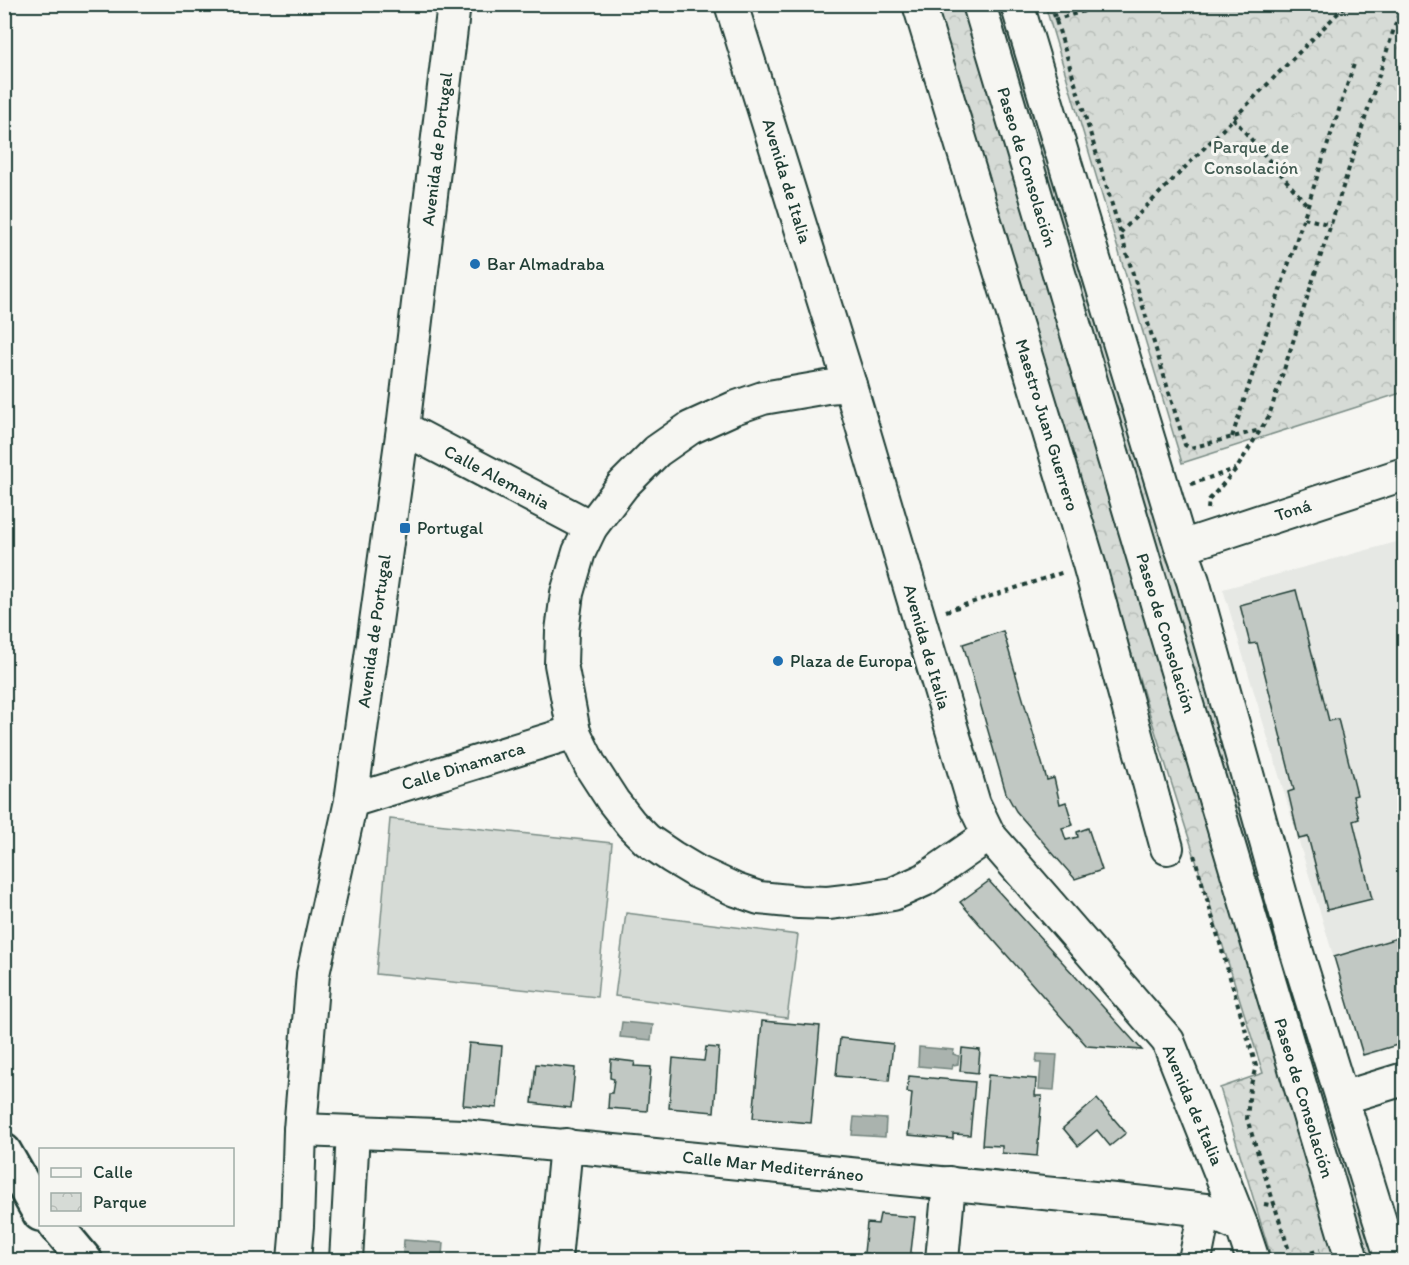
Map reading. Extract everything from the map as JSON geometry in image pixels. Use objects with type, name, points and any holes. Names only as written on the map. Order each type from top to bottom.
[{"type":"main road","points":[[4,1151],[39,1208]]},
{"type":"main road","points":[[48,1226],[61,1260]]},
{"type":"main road","points":[[54,1226],[86,1260]]},
{"type":"street","name":"Avenida de Portugal","points":[[294,1260],[300,1139],[313,974],[351,801],[402,428],[454,4]]},
{"type":"street","name":"Avenida de Italia","points":[[731,4],[850,385],[974,804],[989,835],[1168,1041],[1253,1260]]},
{"type":"street","name":"Maestro Juan Guerrero","points":[[919,4],[1089,564],[1180,848]]},
{"type":"street","name":"Paseo de Consolación","points":[[979,4],[1349,1251]]},
{"type":"street","name":"Paseo de Consolación","points":[[1020,17],[1195,587],[1298,956],[1392,1260]]},
{"type":"street","points":[[850,385],[763,398],[734,408],[690,428],[657,451],[623,485],[591,527],[579,552],[567,593],[561,664],[574,732],[591,767],[613,801],[647,840],[697,872],[759,898],[799,903],[828,903],[893,894],[924,880],[989,835]]},
{"type":"street","name":"Calle Alemania","points":[[402,428],[591,527]]},
{"type":"street","name":"Toná","points":[[1181,547],[1404,474]]},
{"type":"street","name":"Calle Dinamarca","points":[[351,801],[574,732]]},
{"type":"street","points":[[1342,1098],[1404,1079]]},
{"type":"street","points":[[346,1260],[353,1132]]},
{"type":"street","name":"Calle Mar Mediterráneo","points":[[300,1139],[353,1132],[463,1136],[566,1145],[1205,1210],[1242,1227]]},
{"type":"street","name":"Avenida de Portugal","points":[[275,1260],[300,1139]]},
{"type":"street","points":[[555,1260],[566,1145]]},
{"type":"street","points":[[942,1260],[949,1183]]},
{"type":"street","points":[[1195,1260],[1205,1210]]},
{"type":"path","points":[[1051,4],[1185,445],[1190,448],[1260,430]]},
{"type":"path","points":[[1020,17],[1055,20],[1108,4]]},
{"type":"path","points":[[1120,232],[1347,4]]},
{"type":"path","points":[[1216,535],[1207,508],[1209,500],[1237,468],[1269,416],[1402,4]]},
{"type":"path","points":[[1232,437],[1355,61]]},
{"type":"path","points":[[1233,118],[1308,206]]},
{"type":"path","points":[[1304,218],[1331,225]]},
{"type":"path","points":[[919,619],[1089,564]]},
{"type":"path","points":[[1180,848],[1256,1066],[1250,1088],[1247,1119],[1292,1259]]},
{"type":"path","points":[[1285,1260],[1349,1251]]},
{"type":"shaded area","points":[[1404,540],[1404,1043],[1363,1055],[1223,589]]},
{"type":"shaded area","points":[[622,1022],[653,1025],[651,1040],[620,1037]]},
{"type":"shaded area","points":[[919,1047],[954,1050],[953,1054],[959,1056],[958,1064],[953,1065],[952,1069],[918,1066]]},
{"type":"shaded area","points":[[1037,1054],[1057,1055],[1054,1090],[1039,1089],[1041,1063],[1036,1063]]},
{"type":"shaded area","points":[[854,1117],[886,1119],[885,1137],[852,1135]]},
{"type":"shaded area","points":[[404,1240],[443,1243],[442,1256],[403,1253]]},
{"type":"green space","points":[[935,5],[1008,5],[1390,1260],[1272,1260],[1220,1088],[1263,1073],[1151,718]]},
{"type":"green space","name":"Parque de Consolación","points":[[1045,5],[1404,5],[1404,392],[1182,463]]},
{"type":"green space","points":[[390,819],[612,843],[597,997],[376,974]]},
{"type":"green space","points":[[626,913],[798,935],[787,1018],[615,996]]},
{"type":"building","points":[[1296,590],[1329,721],[1338,719],[1357,795],[1353,796],[1359,819],[1353,821],[1372,899],[1327,910],[1308,837],[1299,839],[1288,792],[1294,790],[1257,643],[1250,644],[1240,605]]},
{"type":"building","points":[[1003,631],[1047,780],[1054,778],[1060,804],[1066,802],[1073,825],[1062,828],[1066,840],[1078,837],[1077,832],[1088,828],[1102,870],[1075,879],[1016,811],[1006,793],[963,644]]},
{"type":"building","points":[[989,881],[1142,1050],[1087,1046],[960,902]]},
{"type":"building","points":[[1404,936],[1404,1043],[1363,1055],[1334,957]]},
{"type":"building","points":[[762,1021],[820,1026],[811,1123],[753,1118]]},
{"type":"building","points":[[840,1038],[893,1044],[889,1081],[836,1076]]},
{"type":"building","points":[[469,1043],[502,1046],[497,1108],[463,1105]]},
{"type":"building","points":[[706,1047],[719,1048],[714,1112],[669,1108],[673,1058],[704,1061]]},
{"type":"building","points":[[962,1048],[980,1050],[978,1073],[960,1071]]},
{"type":"building","points":[[611,1059],[635,1062],[634,1066],[651,1067],[647,1111],[608,1108],[609,1093],[612,1093],[614,1079],[610,1078]]},
{"type":"building","points":[[536,1064],[575,1068],[571,1108],[532,1103]]},
{"type":"building","points":[[988,1075],[1036,1079],[1035,1096],[1042,1096],[1037,1156],[1002,1153],[1002,1146],[982,1145]]},
{"type":"building","points":[[909,1076],[975,1082],[970,1135],[953,1134],[953,1139],[908,1135],[912,1093],[907,1092]]},
{"type":"building","points":[[1097,1099],[1126,1133],[1110,1146],[1097,1130],[1078,1146],[1063,1128]]},
{"type":"building","points":[[880,1214],[915,1217],[910,1260],[878,1260],[878,1255],[864,1253],[867,1223],[878,1224]]},
{"type":"building","points":[[1030,1254],[1068,1259],[1030,1260]]},
{"type":"place","name":"Bar Almadraba","points":[[475,264]]},
{"type":"place","name":"Portugal","points":[[405,528]]},
{"type":"place","name":"Plaza de Europa","points":[[778,661]]}]
